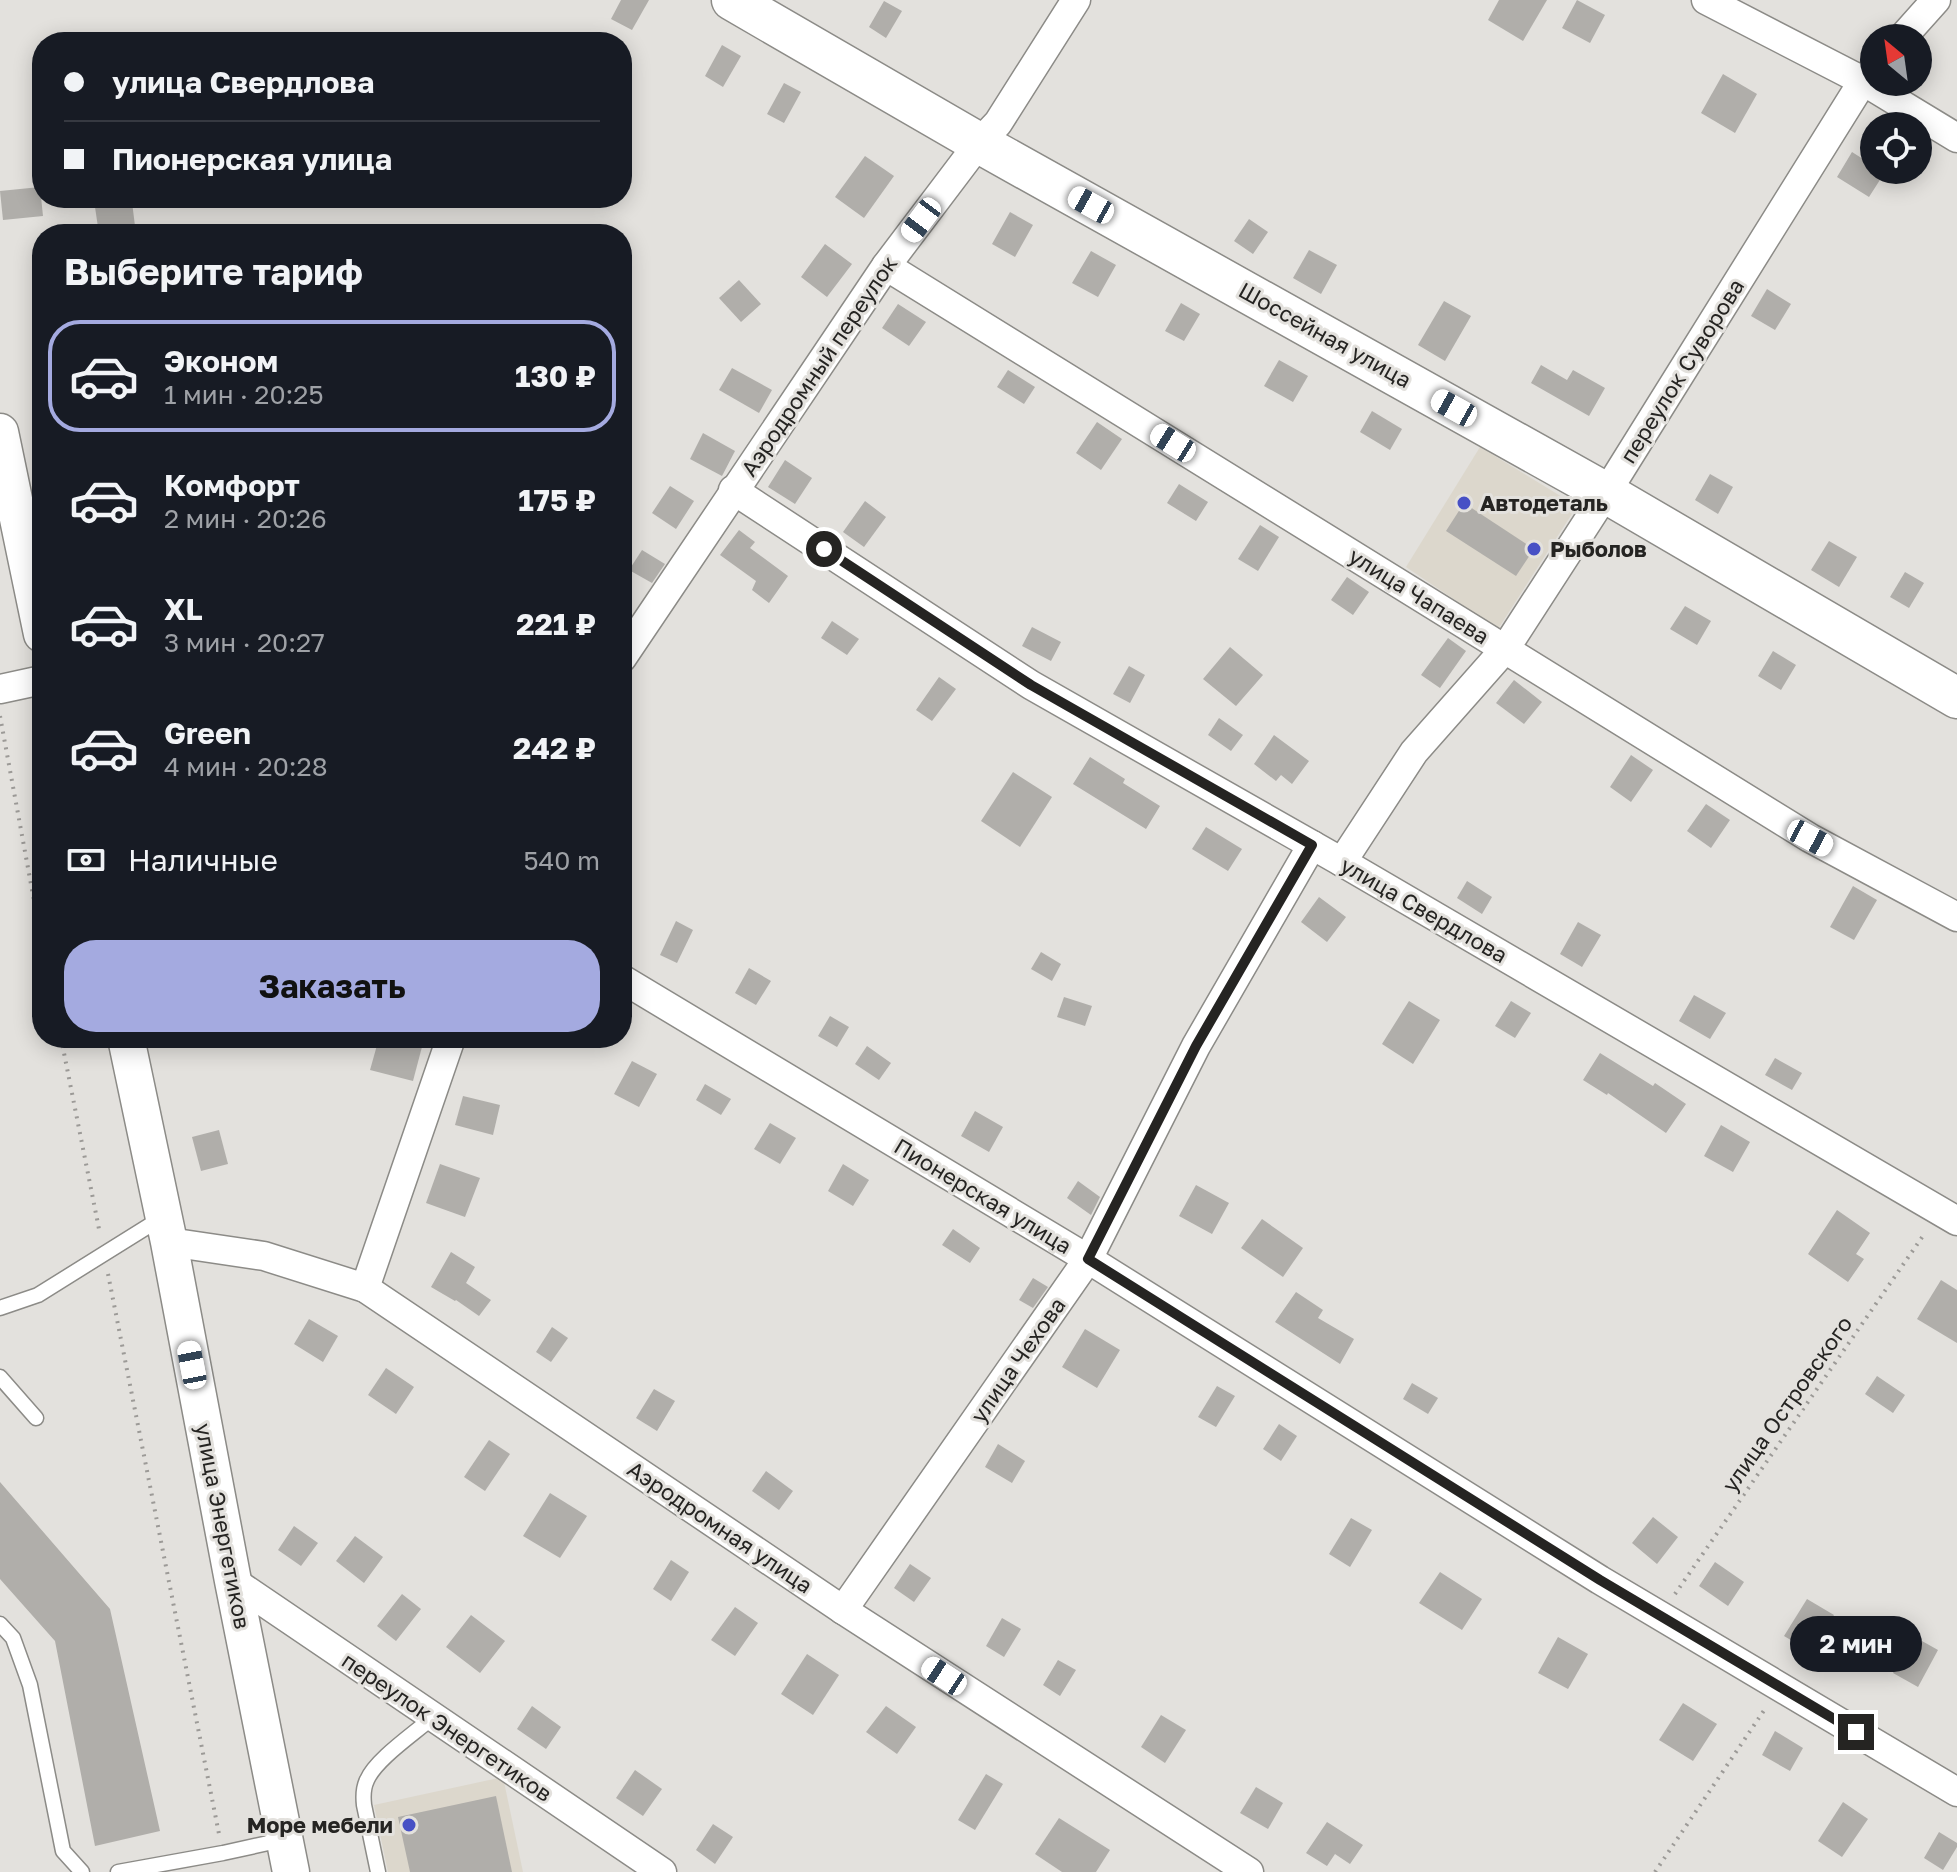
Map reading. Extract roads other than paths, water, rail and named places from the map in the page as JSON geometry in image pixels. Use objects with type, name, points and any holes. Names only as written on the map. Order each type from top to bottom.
[{"type":"main road","name":"Шоссейная улица","points":[[732,0],[979,143],[1606,493],[1957,698]]},
{"type":"street","name":"Аэродромный переулок","points":[[632,643],[886,266],[979,143],[998,123],[1076,0]]},
{"type":"street","points":[[1706,0],[1860,71]]},
{"type":"street","points":[[1915,24],[1936,0]]},
{"type":"street","name":"переулок Суворова","points":[[1342,862],[1414,752],[1505,649],[1860,89]]},
{"type":"street","points":[[1898,96],[1957,138]]},
{"type":"street","name":"улица Чапаева","points":[[886,266],[1810,838],[1957,917]]},
{"type":"street","points":[[0,432],[32,586]]},
{"type":"street","name":"улица Свердлова","points":[[733,490],[1031,685],[1342,862],[1948,1216]]},
{"type":"street","points":[[0,689],[32,682]]},
{"type":"street","name":"улица Чехова","points":[[843,1610],[1088,1259],[1196,1046],[1312,845]]},
{"type":"street","name":"Пионерская улица","points":[[632,985],[1088,1259],[1660,1616],[1957,1792]]},
{"type":"street","name":"улица Энергетиков","points":[[128,1048],[288,1856]]},
{"type":"street","points":[[365,1288],[448,1048]]},
{"type":"street","name":"Аэродромная улица","points":[[166,1230],[264,1256],[365,1288],[843,1610],[1249,1872]]},
{"type":"street","name":"переулок Энергетиков","points":[[233,1581],[433,1717],[643,1867]]},
{"type":"lane","points":[[0,1308],[38,1295],[104,1254],[166,1230]]},
{"type":"lane","points":[[0,1377],[36,1418]]},
{"type":"lane","points":[[0,1624],[13,1638],[30,1685],[63,1851],[82,1872]]},
{"type":"lane","points":[[378,1872],[364,1805],[366,1780],[376,1766],[433,1717]]},
{"type":"lane","points":[[118,1872],[223,1853],[288,1856]]},
{"type":"place","name":"Автодеталь","points":[[1464,503]]},
{"type":"place","name":"Рыболов","points":[[1534,549]]},
{"type":"place","name":"Море мебели","points":[[409,1825]]}]
